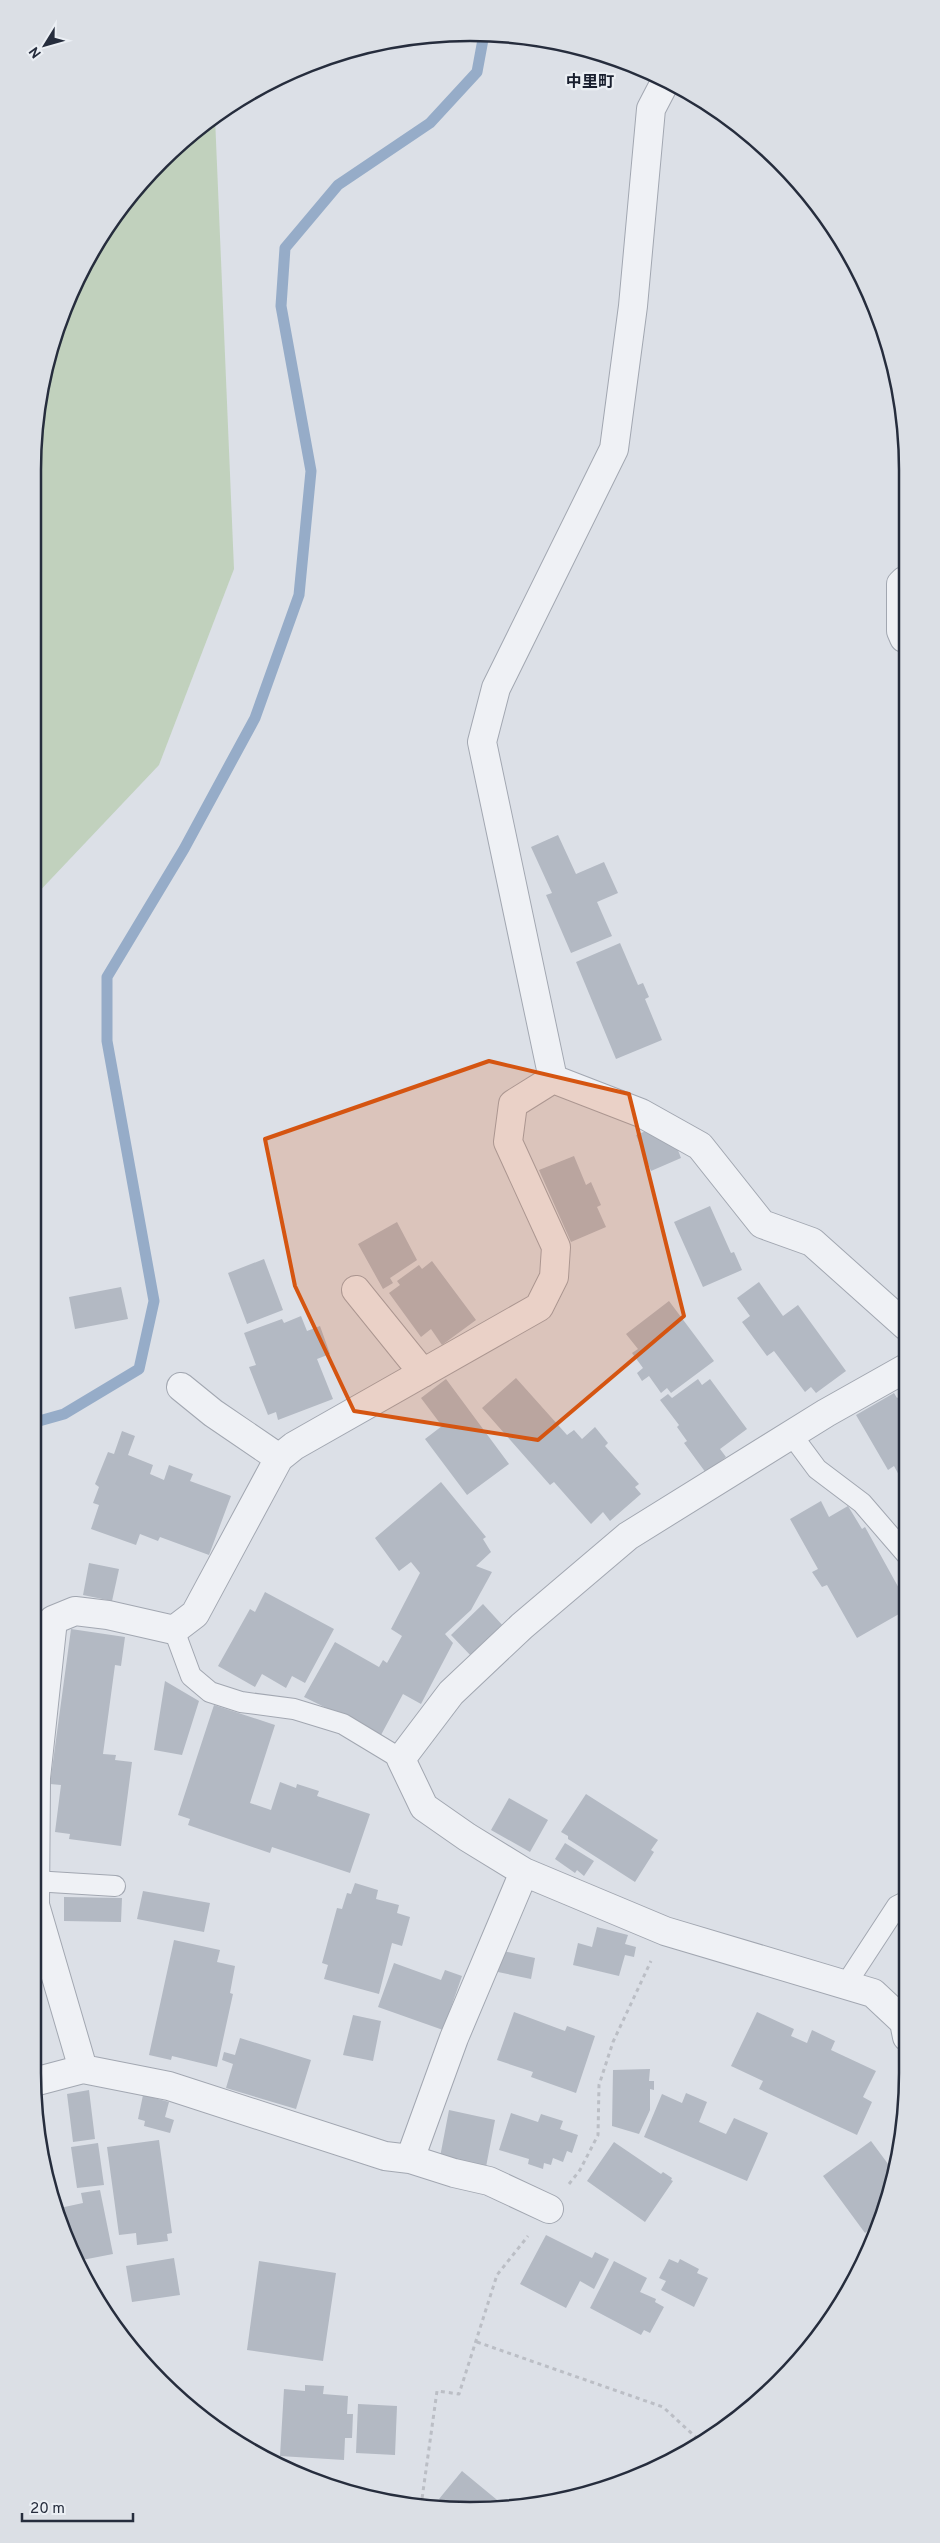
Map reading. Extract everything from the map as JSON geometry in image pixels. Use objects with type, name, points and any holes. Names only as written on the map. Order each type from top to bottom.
[{"type":"street","points":[[553,1079],[482,742],[496,688],[614,449],[632,306],[651,109],[663,87]]},
{"type":"street","points":[[553,1079],[641,1113],[700,1146],[762,1224],[812,1242],[899,1320]]},
{"type":"street","points":[[41,1660],[42,1637],[53,1620],[75,1611],[108,1615],[174,1630],[195,1614],[279,1458],[294,1446],[539,1307],[554,1277],[556,1247],[508,1142],[513,1104],[553,1079]]},
{"type":"street","points":[[356,1290],[424,1373]]},
{"type":"street","points":[[899,1372],[791,1434],[628,1536],[522,1626],[451,1693],[401,1758],[424,1807],[467,1838],[524,1872],[665,1931],[873,1993],[899,2017]]},
{"type":"street","points":[[181,1387],[213,1413],[279,1458]]},
{"type":"street","points":[[410,2159],[454,2038],[524,1872]]},
{"type":"street","points":[[41,1926],[83,2069]]},
{"type":"street","points":[[41,2080],[83,2069],[169,2086],[385,2156],[410,2159],[454,2173],[489,2181],[549,2209]]},
{"type":"lane","points":[[791,1434],[817,1469],[862,1502],[899,1546]]},
{"type":"lane","points":[[174,1630],[191,1676],[210,1692],[241,1702],[294,1709],[343,1724],[401,1758]]},
{"type":"lane","points":[[41,1881],[115,1886]]},
{"type":"lane","points":[[846,1984],[899,1905]]},
{"type":"path","points":[[477,2342],[663,2408],[695,2437]]},
{"type":"highlighted area","points":[[489,1061],[629,1094],[684,1316],[538,1440],[354,1411],[295,1286],[265,1139]]},
{"type":"green space","points":[[215,126],[234,569],[159,765],[41,890],[41,470],[42,442],[49,386],[64,332],[74,306],[85,280],[114,232],[130,209],[167,167]]},
{"type":"building","points":[[558,835],[576,874],[604,862],[618,893],[597,902],[612,936],[571,953],[546,895],[552,893],[531,847]]},
{"type":"building","points":[[620,943],[638,985],[643,983],[649,997],[645,999],[662,1040],[616,1059],[576,962]]},
{"type":"building","points":[[646,1131],[676,1145],[681,1158],[651,1171],[636,1135]]},
{"type":"building","points":[[574,1156],[586,1185],[591,1182],[601,1205],[597,1207],[606,1227],[571,1242],[539,1170]]},
{"type":"building","points":[[710,1206],[731,1253],[734,1252],[742,1270],[703,1287],[674,1222]]},
{"type":"building","points":[[397,1222],[417,1260],[390,1278],[393,1283],[383,1289],[358,1244]]},
{"type":"building","points":[[264,1259],[283,1310],[247,1324],[228,1273]]},
{"type":"building","points":[[432,1261],[476,1320],[442,1345],[431,1329],[421,1337],[389,1293],[400,1285],[397,1281],[419,1265],[422,1269]]},
{"type":"building","points":[[759,1282],[783,1316],[798,1305],[846,1371],[816,1393],[811,1387],[805,1392],[774,1351],[767,1356],[742,1322],[750,1316],[737,1298]]},
{"type":"building","points":[[121,1287],[128,1319],[75,1329],[69,1297]]},
{"type":"building","points":[[669,1301],[714,1361],[671,1393],[667,1388],[661,1393],[649,1376],[642,1381],[637,1373],[643,1368],[632,1353],[638,1349],[626,1334]]},
{"type":"building","points":[[301,1316],[307,1331],[320,1326],[330,1354],[317,1359],[333,1399],[278,1420],[276,1412],[268,1415],[249,1367],[256,1365],[244,1333],[282,1319],[284,1323]]},
{"type":"building","points":[[516,1378],[567,1435],[574,1430],[582,1439],[595,1427],[608,1443],[605,1446],[639,1484],[635,1487],[641,1494],[610,1521],[603,1512],[591,1524],[554,1482],[550,1485],[482,1408]]},
{"type":"building","points":[[446,1379],[509,1464],[467,1495],[425,1439],[442,1426],[421,1398]]},
{"type":"building","points":[[698,1379],[702,1385],[710,1379],[747,1429],[720,1449],[726,1457],[706,1473],[684,1443],[687,1441],[677,1427],[679,1425],[660,1400],[668,1394],[672,1398]]},
{"type":"building","points":[[894,1393],[897,1398],[899,1397],[899,1475],[894,1466],[888,1470],[856,1415]]},
{"type":"building","points":[[122,1431],[135,1436],[128,1455],[153,1465],[150,1474],[164,1480],[169,1465],[193,1474],[190,1481],[231,1496],[209,1555],[160,1537],[158,1541],[140,1534],[136,1545],[91,1529],[99,1505],[93,1503],[99,1487],[95,1484],[108,1452],[114,1454]]},
{"type":"building","points":[[441,1482],[486,1537],[483,1539],[491,1552],[476,1566],[492,1572],[471,1610],[445,1634],[453,1643],[421,1704],[403,1694],[381,1735],[304,1697],[335,1642],[379,1667],[383,1660],[387,1663],[402,1636],[391,1629],[420,1573],[411,1562],[399,1571],[375,1538]]},
{"type":"building","points":[[821,1501],[829,1517],[848,1506],[862,1529],[865,1527],[899,1588],[899,1614],[857,1638],[827,1585],[822,1587],[812,1572],[818,1569],[790,1519]]},
{"type":"building","points":[[89,1563],[119,1569],[112,1601],[83,1595]]},
{"type":"building","points":[[265,1592],[334,1629],[305,1683],[292,1676],[286,1688],[262,1674],[255,1687],[218,1666],[250,1609],[255,1612]]},
{"type":"building","points":[[483,1604],[505,1628],[473,1658],[451,1635]]},
{"type":"building","points":[[71,1629],[125,1637],[121,1666],[115,1665],[103,1754],[116,1755],[115,1760],[132,1762],[121,1846],[69,1839],[70,1834],[55,1832],[61,1785],[50,1784]]},
{"type":"building","points":[[165,1681],[199,1701],[182,1755],[154,1750]]},
{"type":"building","points":[[214,1705],[275,1725],[250,1803],[271,1810],[280,1782],[296,1788],[297,1784],[319,1791],[317,1796],[370,1814],[350,1873],[272,1847],[270,1853],[188,1825],[190,1819],[178,1815]]},
{"type":"building","points":[[586,1794],[658,1840],[651,1850],[654,1852],[635,1882],[568,1839],[568,1836],[561,1832]]},
{"type":"building","points":[[509,1798],[548,1820],[530,1852],[491,1830]]},
{"type":"building","points":[[565,1843],[594,1861],[584,1876],[577,1870],[575,1873],[555,1859]]},
{"type":"building","points":[[355,1883],[378,1890],[376,1899],[399,1905],[397,1913],[410,1917],[402,1946],[392,1943],[379,1994],[324,1979],[328,1965],[322,1963],[337,1908],[342,1909],[347,1893],[351,1894]]},
{"type":"building","points":[[143,1891],[210,1903],[204,1932],[137,1919]]},
{"type":"building","points":[[64,1897],[122,1898],[121,1922],[64,1921]]},
{"type":"building","points":[[597,1927],[628,1935],[625,1944],[636,1947],[634,1957],[625,1955],[619,1976],[573,1965],[578,1943],[592,1947]]},
{"type":"building","points":[[174,1940],[220,1950],[217,1962],[235,1966],[230,1993],[233,1994],[217,2067],[172,2056],[171,2060],[149,2055]]},
{"type":"building","points":[[503,1951],[535,1958],[531,1979],[493,1971]]},
{"type":"building","points":[[394,1963],[441,1980],[445,1970],[462,1976],[443,2030],[378,2007]]},
{"type":"building","points":[[514,2012],[565,2031],[567,2026],[595,2036],[576,2093],[531,2077],[533,2072],[497,2060]]},
{"type":"building","points":[[757,2012],[794,2029],[791,2036],[807,2043],[812,2030],[835,2041],[831,2050],[876,2071],[863,2097],[872,2102],[857,2135],[759,2089],[763,2081],[731,2066]]},
{"type":"building","points":[[353,2015],[381,2021],[373,2061],[343,2055]]},
{"type":"building","points":[[240,2038],[311,2060],[296,2109],[226,2088],[233,2064],[222,2060],[224,2052],[235,2055]]},
{"type":"building","points":[[650,2069],[649,2081],[654,2081],[654,2090],[650,2089],[650,2110],[639,2134],[612,2126],[613,2070]]},
{"type":"building","points":[[89,2090],[95,2139],[73,2142],[67,2094]]},
{"type":"building","points":[[686,2093],[707,2102],[699,2122],[726,2134],[734,2118],[768,2133],[747,2181],[644,2137],[662,2094],[682,2103]]},
{"type":"building","points":[[143,2095],[169,2102],[165,2117],[174,2120],[170,2133],[144,2126],[145,2121],[138,2119]]},
{"type":"building","points":[[449,2110],[495,2120],[486,2167],[440,2157]]},
{"type":"building","points":[[511,2113],[538,2122],[541,2114],[563,2121],[560,2129],[578,2135],[572,2153],[567,2151],[563,2162],[553,2158],[551,2165],[544,2163],[543,2169],[528,2164],[529,2159],[499,2150]]},
{"type":"building","points":[[159,2140],[172,2233],[167,2234],[168,2241],[137,2245],[136,2233],[119,2235],[107,2147]]},
{"type":"building","points":[[871,2141],[889,2165],[869,2230],[865,2233],[823,2176]]},
{"type":"building","points":[[614,2142],[661,2174],[663,2172],[672,2178],[671,2180],[673,2181],[645,2222],[587,2181]]},
{"type":"building","points":[[98,2143],[104,2185],[77,2188],[71,2147]]},
{"type":"building","points":[[100,2190],[113,2254],[84,2260],[63,2207],[83,2203],[81,2193]]},
{"type":"building","points":[[546,2235],[592,2258],[595,2252],[609,2259],[594,2289],[580,2281],[566,2308],[520,2284]]},
{"type":"building","points":[[174,2258],[180,2295],[132,2302],[126,2266]]},
{"type":"building","points":[[669,2259],[678,2263],[680,2259],[699,2269],[697,2273],[708,2278],[694,2307],[661,2290],[666,2281],[659,2278]]},
{"type":"building","points":[[259,2261],[336,2273],[323,2361],[247,2350]]},
{"type":"building","points":[[614,2261],[647,2278],[640,2292],[656,2299],[655,2302],[664,2307],[650,2333],[644,2330],[641,2335],[590,2308]]},
{"type":"building","points":[[305,2385],[324,2386],[323,2394],[348,2396],[347,2414],[353,2414],[352,2438],[345,2438],[344,2460],[280,2456],[284,2389],[305,2391]]},
{"type":"building","points":[[358,2404],[397,2406],[395,2455],[356,2453]]},
{"type":"building","points":[[462,2471],[498,2501],[470,2502],[442,2501],[439,2499]]},
{"type":"waterway","points":[[41,1420],[64,1414],[139,1369],[154,1301],[107,1041],[107,977],[184,849],[255,718],[299,595],[311,471],[281,306],[285,248],[338,185],[430,123],[477,72],[483,41]]},
{"type":"district","name":"中里町","points":[[590,83]]}]
